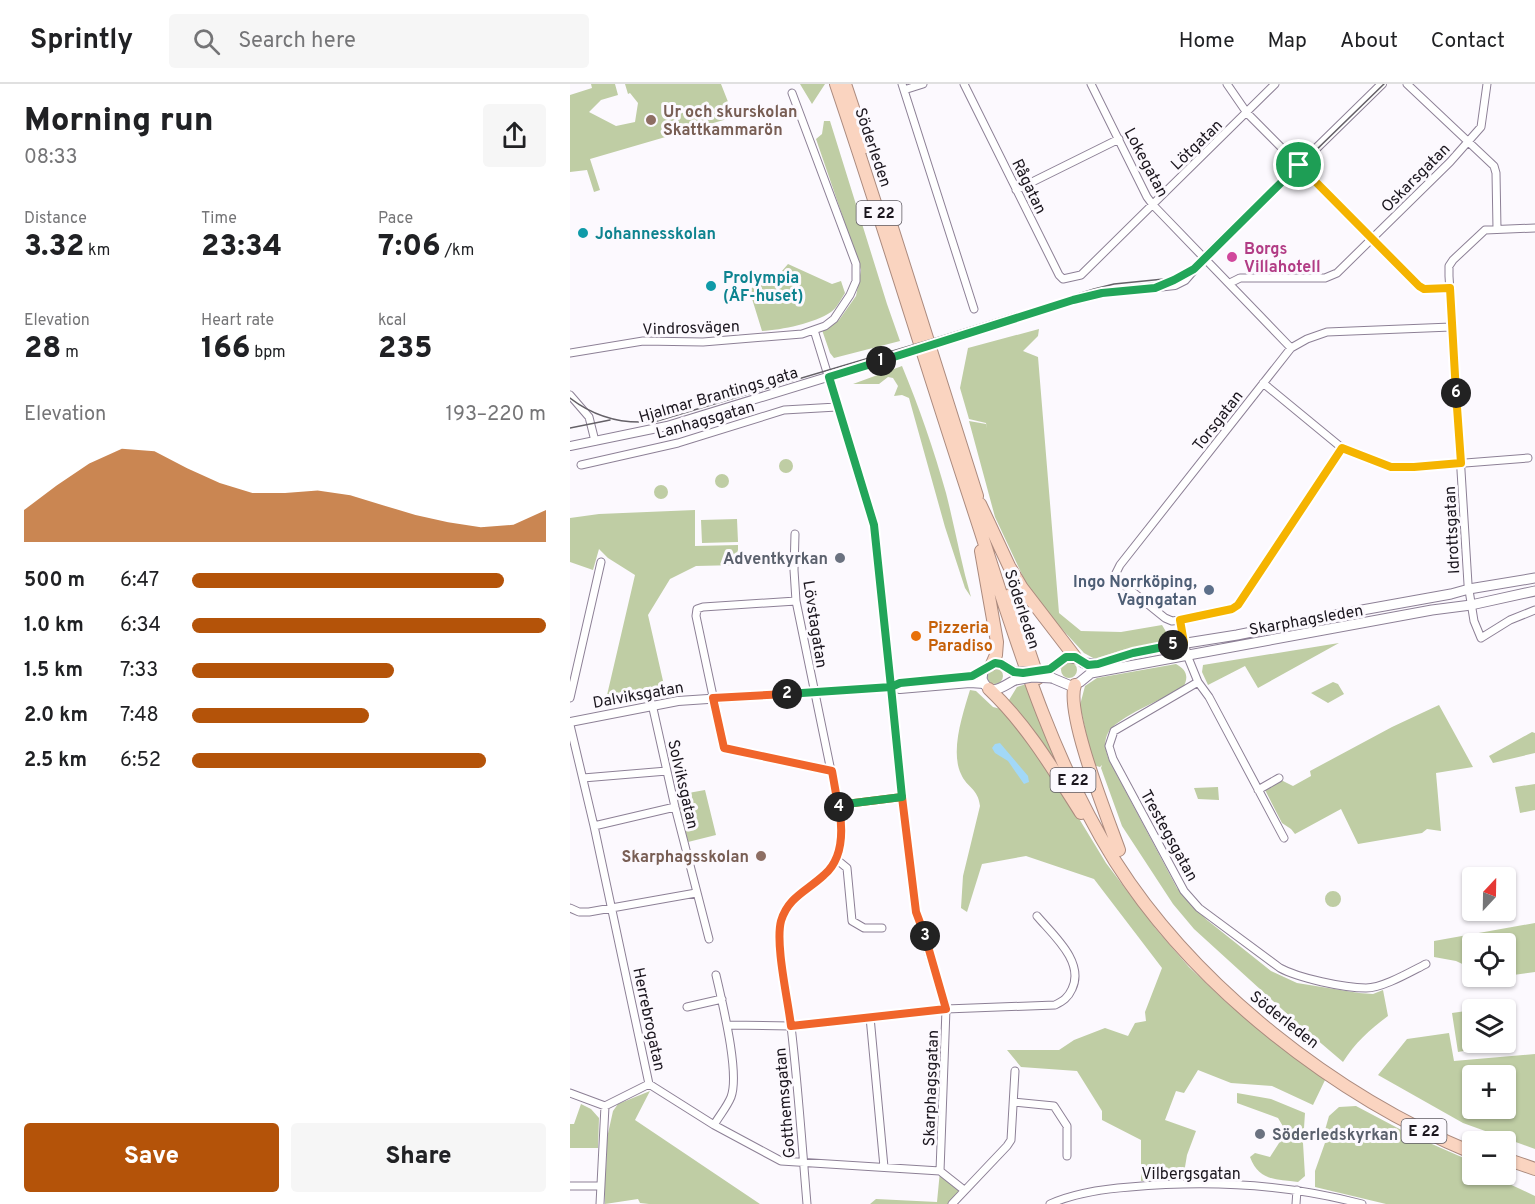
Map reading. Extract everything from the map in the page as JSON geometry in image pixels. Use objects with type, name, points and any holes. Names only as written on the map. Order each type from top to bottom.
[{"type":"highway","name":"Söderleden","points":[[836,84],[977,508]]},
{"type":"highway","name":"Söderleden","points":[[845,84],[944,387],[1020,652],[1064,762],[1088,812],[1161,924],[1214,982],[1245,1010],[1350,1088],[1425,1131],[1462,1148]]},
{"type":"highway","points":[[977,508],[1022,588],[1079,660]]},
{"type":"highway","points":[[977,508],[997,642],[996,654],[988,668]]},
{"type":"highway","points":[[1079,682],[1073,700],[1086,756],[1117,855]]},
{"type":"highway","points":[[987,686],[1008,706],[1031,735],[1097,837],[1117,855]]},
{"type":"highway","name":"Söderleden","points":[[1117,855],[1176,929],[1204,960],[1246,1000],[1312,1052],[1355,1082],[1427,1124],[1462,1140]]},
{"type":"highway","points":[[1516,1162],[1535,1169]]},
{"type":"highway","points":[[1516,1170],[1535,1177]]},
{"type":"main road","name":"Skarphagsleden","points":[[1079,660],[1098,664],[1133,653],[1535,578]]},
{"type":"main road","name":"Skarphagsleden","points":[[1079,682],[1091,673],[1330,631],[1432,610],[1471,605],[1535,591]]},
{"type":"main road","points":[[1010,676],[1001,664],[988,668],[982,679],[987,686],[1000,689],[1010,676],[1032,672],[1055,673],[1066,685],[1079,682],[1085,669],[1079,660],[1066,657],[1055,673]]},
{"type":"street","points":[[923,84],[903,87],[974,309]]},
{"type":"street","name":"Rågatan","points":[[964,84],[1059,275],[1063,279],[1083,273]]},
{"type":"street","name":"Lokegatan","points":[[1091,84],[1153,205],[1292,348]]},
{"type":"street","points":[[1227,84],[1247,112],[1424,289],[1450,288]]},
{"type":"street","name":"Lötgatan","points":[[1083,273],[1275,84]]},
{"type":"street","points":[[1203,258],[1382,84]]},
{"type":"street","points":[[1407,84],[1495,169],[1497,229],[1535,228]]},
{"type":"street","name":"Oskarsgatan","points":[[1230,283],[1240,278],[1325,278],[1337,273],[1481,127],[1487,84]]},
{"type":"street","points":[[792,93],[835,204],[858,272],[850,295],[834,319],[814,330]]},
{"type":"street","points":[[1017,190],[1119,139]]},
{"type":"street","name":"Idrottsgatan","points":[[1497,229],[1485,230],[1450,263],[1451,327],[1469,589],[1474,621],[1481,638],[1510,620],[1535,610]]},
{"type":"street","name":"Hjalmar Brantings gata","points":[[570,446],[667,426],[1073,300],[1102,293],[1155,288],[1194,269],[1203,258]]},
{"type":"street","name":"Torsgatan","points":[[1180,620],[1172,621],[1165,618],[1118,580],[1116,573],[1127,556],[1292,348],[1307,339],[1327,332],[1451,327]]},
{"type":"street","name":"Vindrosvägen","points":[[570,353],[643,341],[714,341],[792,336],[814,330]]},
{"type":"street","name":"Skarphagsgatan","points":[[814,330],[874,525],[916,912],[946,1009],[940,1171],[964,1190]]},
{"type":"street","points":[[1263,383],[1342,448],[1391,467],[1528,458]]},
{"type":"street","points":[[570,395],[589,417],[595,441]]},
{"type":"street","name":"Lanhagsgatan","points":[[581,465],[685,441],[784,410],[837,407]]},
{"type":"street","points":[[1284,838],[1209,697],[1198,682],[1187,655],[1180,620],[1232,609],[1238,605],[1342,448]]},
{"type":"street","name":"Lövstagatan","points":[[795,534],[796,601],[832,771],[841,837],[836,859],[824,876]]},
{"type":"street","points":[[570,698],[601,562]]},
{"type":"street","points":[[796,601],[697,609],[696,616],[713,698],[724,748],[832,771]]},
{"type":"street","name":"Dalviksgatan","points":[[891,687],[900,683],[972,676],[988,668]]},
{"type":"street","name":"Trestegsgatan","points":[[1198,682],[1121,725],[1114,731],[1109,746],[1113,759],[1185,891],[1199,908],[1294,976],[1367,988],[1426,964]]},
{"type":"street","name":"Dalviksgatan","points":[[570,724],[652,705],[713,698],[891,687],[900,689],[970,683],[987,686]]},
{"type":"street","name":"Solviksgatan","points":[[652,705],[709,939]]},
{"type":"street","name":"Herrebrogatan","points":[[570,724],[649,1084],[714,1125],[781,1161],[940,1171]]},
{"type":"street","points":[[583,778],[667,771]]},
{"type":"street","points":[[1258,790],[1279,778]]},
{"type":"street","points":[[838,805],[902,797]]},
{"type":"street","points":[[594,825],[675,807]]},
{"type":"street","points":[[836,859],[847,868],[852,921],[864,928],[882,928]]},
{"type":"street","name":"Gotthemsgatan","points":[[807,1204],[791,1026],[779,941],[785,909],[793,899],[824,876]]},
{"type":"street","points":[[570,908],[579,912],[612,909],[696,893]]},
{"type":"street","points":[[728,1025],[791,1026],[946,1009],[1054,1005],[1065,999],[1075,980],[1073,963],[1037,916]]},
{"type":"street","points":[[714,1125],[730,1098],[734,1086],[728,1025],[716,975]]},
{"type":"street","points":[[687,1007],[722,999]]},
{"type":"street","points":[[1065,999],[1070,1006]]},
{"type":"street","points":[[870,1017],[884,1167]]},
{"type":"street","points":[[952,1204],[1011,1140],[1015,1071]]},
{"type":"street","points":[[570,1093],[605,1106],[649,1084]]},
{"type":"street","points":[[1014,1102],[1054,1106],[1067,1126],[1067,1156]]},
{"type":"street","points":[[600,1204],[605,1106]]},
{"type":"street","name":"Vilbergsgatan","points":[[1050,1204],[1078,1194],[1102,1189],[1153,1184],[1211,1184],[1297,1190],[1334,1200],[1362,1204]]},
{"type":"street","points":[[570,1186],[600,1186]]},
{"type":"street","points":[[1296,1204],[1297,1190]]},
{"type":"green space","points":[[591,84],[615,84],[618,95],[601,100],[589,112],[616,126],[635,122],[638,103],[630,93],[628,94],[625,84],[721,84],[734,117],[590,159],[600,190],[594,192],[587,170],[570,172],[570,95],[592,88]]},
{"type":"green space","points":[[800,84],[825,84],[812,104]]},
{"type":"green space","points":[[824,121],[830,121],[900,341],[834,358],[822,330],[839,320],[856,296],[861,270],[816,139],[822,134]]},
{"type":"green space","points":[[788,264],[832,284],[841,281],[845,293],[835,308],[824,316],[798,325],[762,331],[749,289],[775,279]]},
{"type":"green space","points":[[1039,329],[1038,336],[1023,351],[1038,357],[1059,613],[1081,631],[1121,632],[1162,625],[1171,640],[1123,650],[1095,659],[1084,653],[1050,616],[1026,583],[995,517],[969,421],[986,424],[987,429],[986,423],[969,419],[960,388],[968,348]]},
{"type":"green space","points":[[902,366],[941,477],[971,597],[965,588],[945,527],[909,398],[902,395],[894,396],[898,386],[893,378],[888,377],[879,384],[853,384]]},
{"type":"green space","points":[[786,459],[791,461],[793,466],[791,471],[786,473],[781,471],[779,466],[781,461]]},
{"type":"green space","points":[[722,474],[727,476],[729,481],[727,486],[722,488],[717,486],[715,481],[717,476]]},
{"type":"green space","points":[[661,485],[666,487],[668,492],[666,497],[661,499],[656,497],[654,492],[656,487]]},
{"type":"green space","points":[[695,510],[695,546],[738,545],[738,565],[696,566],[670,579],[648,615],[666,694],[604,708],[635,575],[608,558],[599,549],[593,570],[570,562],[570,518],[599,514]]},
{"type":"green space","points":[[737,519],[738,542],[702,543],[701,520]]},
{"type":"green space","points":[[1339,643],[1258,688],[1245,666],[1208,685],[1202,672],[1203,665]]},
{"type":"green space","points":[[1069,662],[1077,670],[1069,678],[1061,670]]},
{"type":"green space","points":[[1176,664],[1186,674],[1183,688],[1120,721],[1113,727],[1106,740],[1109,760],[1177,888],[1207,920],[1271,971],[1297,983],[1359,993],[1373,994],[1383,990],[1388,1016],[1363,1037],[1343,1062],[1194,929],[1173,904],[1122,826],[1101,768],[1102,765],[1100,767],[1093,765],[1080,705],[1085,686],[1097,678]]},
{"type":"green space","points":[[995,668],[1003,676],[995,684],[987,676]]},
{"type":"green space","points":[[1333,682],[1338,684],[1344,694],[1328,703],[1311,693]]},
{"type":"green space","points":[[1026,684],[1061,770],[1009,700],[1017,687]]},
{"type":"green space","points":[[970,690],[976,691],[993,707],[1005,710],[1047,766],[1106,863],[1156,929],[1189,967],[1226,1002],[1275,1042],[1326,1078],[1313,1105],[1272,1086],[1231,1083],[1198,1070],[1184,1093],[1176,1091],[1165,1120],[1196,1131],[1187,1155],[1183,1179],[1141,1181],[1141,1140],[1102,1120],[1102,1111],[1077,1071],[1021,1067],[1007,1050],[1059,1050],[1074,1040],[1105,1028],[1128,1036],[1135,1023],[1146,1021],[1145,1012],[1162,968],[1094,879],[1026,856],[982,864],[967,912],[961,908],[963,876],[980,806],[977,795],[961,774],[957,754],[959,732]]},
{"type":"green space","points":[[1439,705],[1473,767],[1436,773],[1441,831],[1427,829],[1422,833],[1358,844],[1341,809],[1295,834],[1282,823],[1264,788],[1281,780],[1293,786],[1311,776],[1310,771],[1392,727]]},
{"type":"green space","points":[[1532,732],[1535,733],[1535,753],[1493,763],[1489,756]]},
{"type":"green space","points":[[1535,784],[1535,810],[1520,813],[1515,787]]},
{"type":"green space","points":[[1218,787],[1219,800],[1198,799],[1194,788]]},
{"type":"green space","points":[[705,790],[716,835],[688,842],[677,795]]},
{"type":"green space","points":[[1333,891],[1339,893],[1341,899],[1339,905],[1333,907],[1327,905],[1325,899],[1327,893]]},
{"type":"green space","points":[[1535,923],[1535,972],[1516,975],[1516,933],[1479,933]]},
{"type":"green space","points":[[1462,936],[1462,964],[1434,957],[1434,941]]},
{"type":"green space","points":[[1462,1012],[1462,1051],[1458,1052],[1452,1013]]},
{"type":"green space","points":[[1449,1033],[1454,1061],[1535,1054],[1535,1149],[1516,1142],[1516,1131],[1485,1131],[1463,1123],[1378,1075],[1407,1039]]},
{"type":"green space","points":[[650,1091],[635,1120],[760,1204],[649,1204],[640,1203],[638,1199],[605,1204],[604,1172],[606,1170],[607,1138],[613,1111],[618,1104]]},
{"type":"green space","points":[[1237,1093],[1271,1099],[1305,1113],[1303,1143],[1305,1176],[1298,1182],[1275,1179],[1258,1171],[1250,1157],[1255,1153],[1270,1157],[1279,1143],[1284,1128],[1278,1118],[1237,1103]]},
{"type":"green space","points":[[581,1104],[591,1109],[599,1118],[598,1148],[570,1148],[570,1124],[574,1124]]},
{"type":"green space","points":[[1356,1106],[1409,1134],[1462,1157],[1462,1185],[1512,1185],[1535,1196],[1535,1204],[1386,1204],[1315,1187],[1315,1171],[1326,1140],[1325,1130],[1329,1116],[1339,1107]]},
{"type":"green space","points":[[940,1171],[964,1190],[952,1204],[870,1204],[876,1199],[937,1202]]},
{"type":"water","points":[[1000,743],[1028,776],[1029,782],[1024,784],[1008,761],[995,753],[992,748],[995,744]]},
{"type":"tram line","points":[[570,398],[590,411],[611,419],[634,422],[657,421],[1094,289],[1188,274],[1384,84]]},
{"type":"tram line","points":[[570,428],[610,420]]},
{"type":"place","name":"Ur och skurskolan Skattkammarön","points":[[651,120]]},
{"type":"place","name":"Johannesskolan","points":[[583,233]]},
{"type":"place","name":"Borgs Villahotell","points":[[1232,257]]},
{"type":"place","name":"Prolympia (ÅF-huset)","points":[[711,286]]},
{"type":"place","name":"Adventkyrkan","points":[[840,558]]},
{"type":"place","name":"Ingo Norrköping, Vagngatan","points":[[1209,590]]},
{"type":"place","name":"Pizzeria Paradiso","points":[[916,636]]},
{"type":"place","name":"Skarphagsskolan","points":[[761,856]]},
{"type":"place","name":"Söderledskyrkan","points":[[1260,1134]]},
{"type":"route","points":[[1299,165],[1194,269],[1174,280],[1155,288],[1102,293],[1073,300],[829,377],[874,525],[891,687],[713,698],[724,748],[832,771],[838,805],[902,797],[916,912],[946,1009],[791,1026],[779,941],[779,930],[785,909],[802,890],[830,870],[838,853],[841,837],[838,805],[902,797],[891,687],[900,683],[977,675],[995,663],[1014,672],[1043,671],[1050,669],[1066,657],[1075,657],[1088,665],[1098,664],[1133,653],[1184,643],[1180,620],[1232,609],[1238,605],[1342,448],[1391,467],[1461,463],[1450,288],[1424,289],[1419,286],[1299,165]]}]
